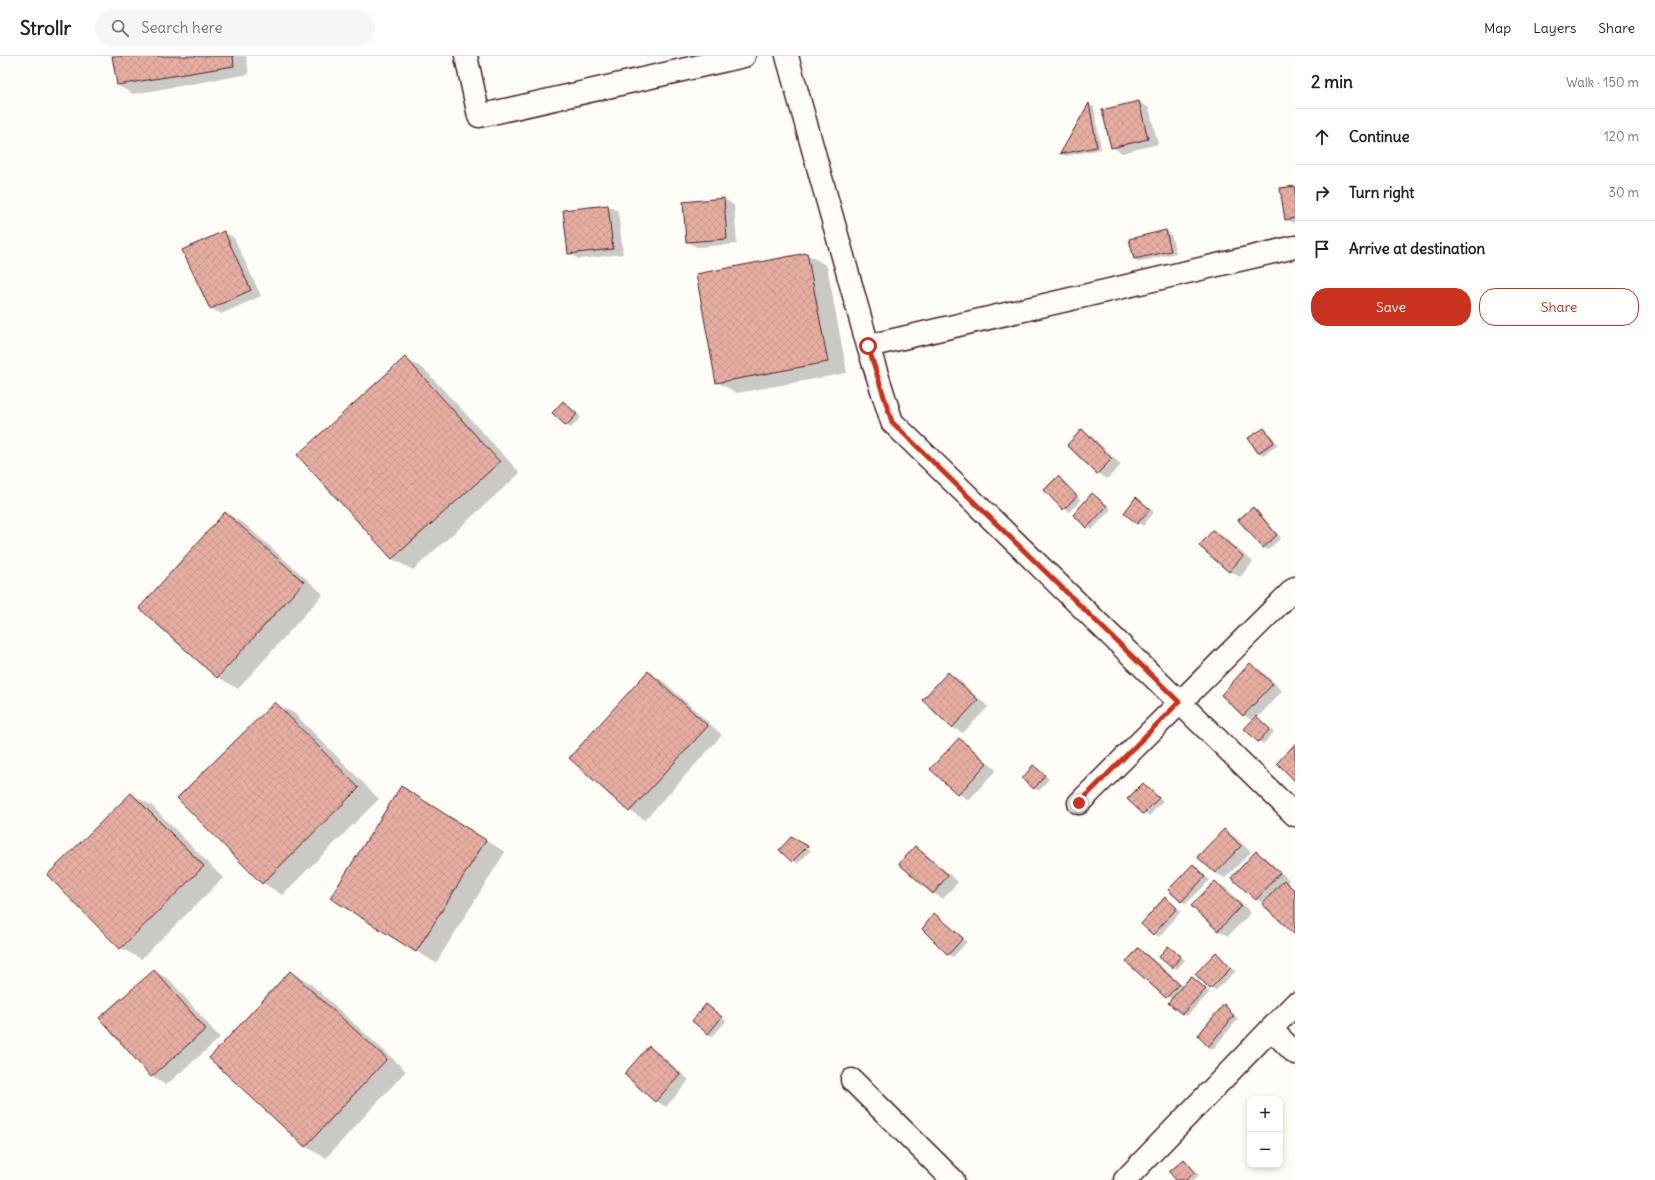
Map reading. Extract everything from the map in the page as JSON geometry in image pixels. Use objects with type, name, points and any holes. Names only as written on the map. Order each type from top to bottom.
[{"type":"street","points":[[466,56],[479,116],[744,56]]},
{"type":"street","points":[[787,56],[868,346],[892,422],[1295,815]]},
{"type":"street","points":[[868,346],[1295,247]]},
{"type":"street","points":[[1079,803],[1295,588]]},
{"type":"street","points":[[1125,1180],[1295,1004]]},
{"type":"street","points":[[1271,1029],[1295,1053]]},
{"type":"street","points":[[852,1080],[953,1180]]},
{"type":"building","points":[[112,56],[233,56],[234,66],[117,85]]},
{"type":"building","points":[[1139,101],[1148,139],[1111,148],[1102,110]]},
{"type":"building","points":[[1089,103],[1097,147],[1060,154]]},
{"type":"building","points":[[1295,186],[1295,218],[1285,220],[1280,188]]},
{"type":"building","points":[[724,198],[727,239],[686,242],[683,202]]},
{"type":"building","points":[[608,205],[613,249],[568,254],[563,210]]},
{"type":"building","points":[[1166,230],[1171,251],[1134,259],[1129,239]]},
{"type":"building","points":[[224,231],[251,290],[210,309],[182,250]]},
{"type":"building","points":[[807,253],[828,362],[716,383],[696,274]]},
{"type":"building","points":[[405,357],[500,462],[392,559],[297,455]]},
{"type":"building","points":[[563,401],[577,414],[566,426],[552,413]]},
{"type":"building","points":[[1264,428],[1274,442],[1258,453],[1248,438]]},
{"type":"building","points":[[1082,429],[1112,459],[1097,474],[1067,445]]},
{"type":"building","points":[[1058,476],[1077,496],[1063,510],[1044,490]]},
{"type":"building","points":[[1092,493],[1107,506],[1087,528],[1073,515]]},
{"type":"building","points":[[1136,497],[1150,509],[1137,524],[1124,513]]},
{"type":"building","points":[[1253,507],[1277,535],[1263,548],[1238,520]]},
{"type":"building","points":[[225,512],[304,582],[217,678],[139,608]]},
{"type":"building","points":[[1213,530],[1243,556],[1229,572],[1199,546]]},
{"type":"building","points":[[1250,663],[1273,684],[1243,716],[1221,695]]},
{"type":"building","points":[[648,671],[708,726],[629,812],[569,758]]},
{"type":"building","points":[[948,672],[978,700],[952,728],[922,700]]},
{"type":"building","points":[[275,702],[359,788],[262,884],[177,798]]},
{"type":"building","points":[[1256,716],[1270,729],[1258,742],[1244,729]]},
{"type":"building","points":[[959,738],[987,763],[958,795],[930,769]]},
{"type":"building","points":[[1295,744],[1295,781],[1277,763]]},
{"type":"building","points":[[1033,765],[1045,775],[1034,789],[1022,779]]},
{"type":"building","points":[[1143,783],[1159,798],[1143,814],[1127,799]]},
{"type":"building","points":[[401,786],[486,840],[416,952],[330,898]]},
{"type":"building","points":[[131,793],[204,866],[120,949],[47,875]]},
{"type":"building","points":[[1224,829],[1241,846],[1215,873],[1197,857]]},
{"type":"building","points":[[791,837],[808,846],[792,862],[779,850]]},
{"type":"building","points":[[915,846],[948,875],[933,894],[899,864]]},
{"type":"building","points":[[1256,851],[1280,873],[1256,900],[1231,878]]},
{"type":"building","points":[[1193,864],[1205,877],[1181,902],[1168,890]]},
{"type":"building","points":[[1284,880],[1295,891],[1295,935],[1262,904]]},
{"type":"building","points":[[1215,881],[1241,906],[1218,931],[1191,906]]},
{"type":"building","points":[[1165,897],[1177,908],[1153,935],[1141,924]]},
{"type":"building","points":[[934,913],[963,938],[948,955],[922,929]]},
{"type":"building","points":[[1168,946],[1181,956],[1172,968],[1159,957]]},
{"type":"building","points":[[1138,948],[1179,984],[1166,998],[1126,962]]},
{"type":"building","points":[[1216,952],[1231,968],[1210,989],[1195,974]]},
{"type":"building","points":[[154,970],[206,1029],[151,1077],[99,1018]]},
{"type":"building","points":[[290,971],[387,1059],[305,1147],[209,1058]]},
{"type":"building","points":[[1191,976],[1206,989],[1182,1014],[1168,1003]]},
{"type":"building","points":[[706,1004],[722,1017],[708,1034],[692,1021]]},
{"type":"building","points":[[1224,1004],[1234,1016],[1208,1047],[1198,1035]]},
{"type":"building","points":[[649,1046],[680,1074],[655,1102],[624,1074]]},
{"type":"building","points":[[1184,1159],[1195,1172],[1186,1180],[1176,1180],[1169,1172]]},
{"type":"route","points":[[868,346],[892,422],[1179,702],[1079,803]]}]
